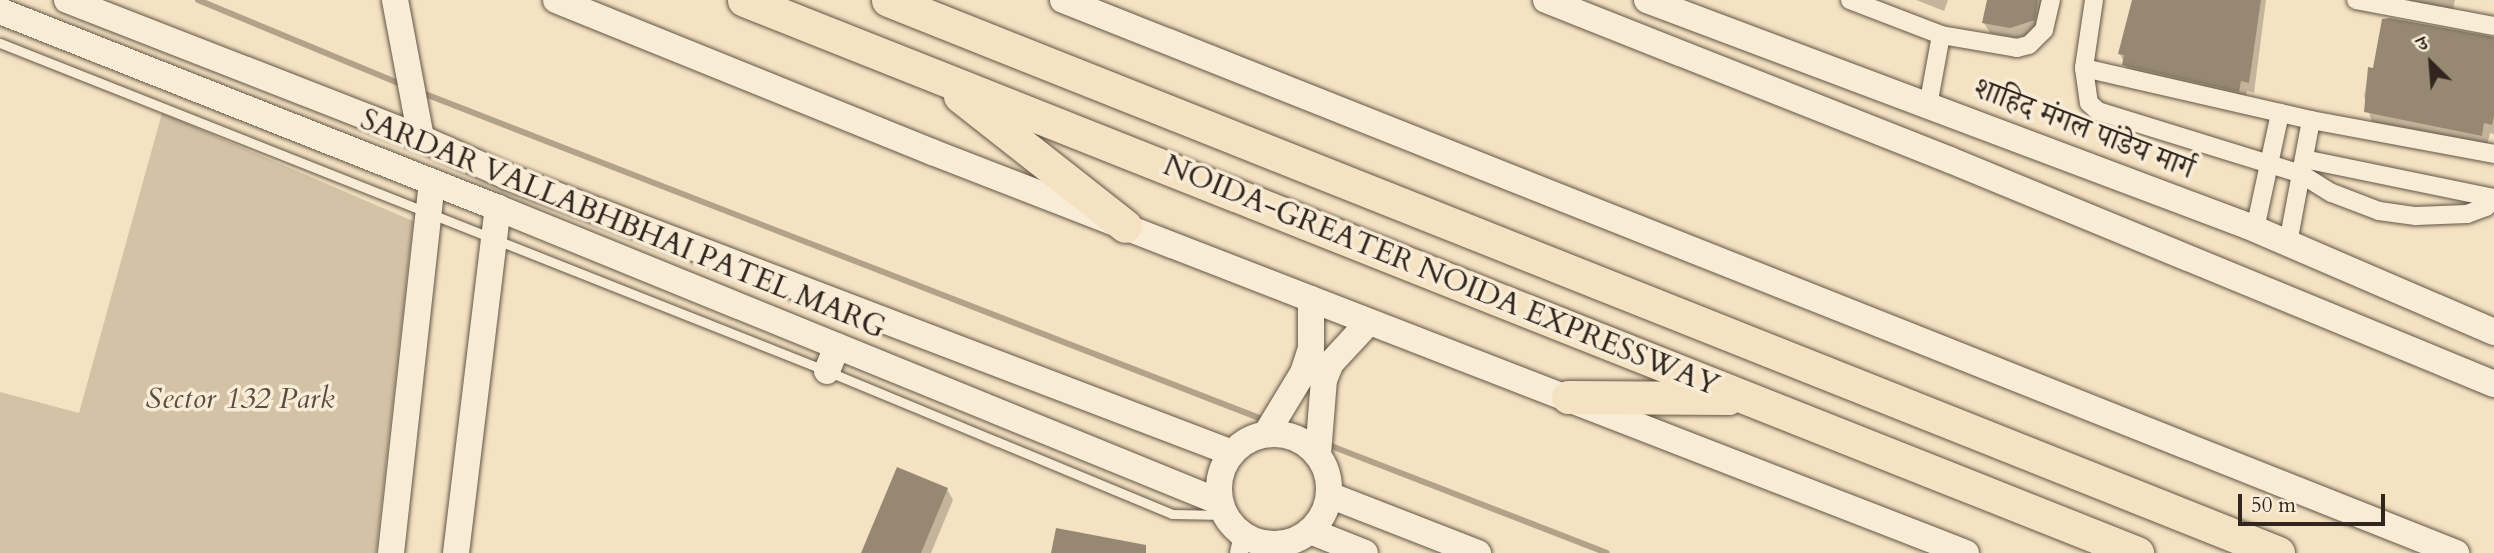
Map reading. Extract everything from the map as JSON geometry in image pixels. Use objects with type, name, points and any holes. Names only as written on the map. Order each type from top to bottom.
[{"type":"highway","name":"NOIDA-GREATER NOIDA EXPRESSWAY","points":[[744,0],[2137,553]]},
{"type":"highway","name":"NOIDA-GREATER NOIDA EXPRESSWAY","points":[[888,0],[2278,553]]},
{"type":"highway","points":[[933,74],[1125,226]]},
{"type":"highway","points":[[1568,397],[1748,398]]},
{"type":"street","name":"SARDAR VALLABHBHAI PATEL MARG","points":[[67,0],[422,138],[519,181],[1232,453]]},
{"type":"street","points":[[394,0],[422,138]]},
{"type":"street","points":[[556,0],[1368,323],[1568,397],[1966,553]]},
{"type":"street","points":[[1063,0],[2456,553]]},
{"type":"street","points":[[1546,0],[1950,160],[2494,384]]},
{"type":"street","name":"शाहिद मंगल पांडेय मार्ग","points":[[1647,0],[2255,229],[2494,332]]},
{"type":"street","points":[[1850,0],[1941,35],[2017,48],[2029,45],[2044,30],[2051,0]]},
{"type":"street","points":[[2094,0],[2084,68],[2089,103],[2098,111],[2270,167],[2302,167],[2494,198]]},
{"type":"street","points":[[2356,0],[2384,3],[2494,26]]},
{"type":"street","name":"SARDAR VALLABHBHAI PATEL MARG","points":[[0,11],[498,208],[836,346],[1223,509],[1241,544],[1295,542],[1365,553]]},
{"type":"street","points":[[1928,106],[1941,35]]},
{"type":"street","points":[[2084,68],[2311,120],[2494,154]]},
{"type":"street","points":[[2255,229],[2280,113]]},
{"type":"street","points":[[2288,243],[2311,120]]},
{"type":"street","points":[[2302,167],[2355,203],[2416,216],[2477,212],[2494,198]]},
{"type":"street","points":[[391,553],[432,183]]},
{"type":"street","points":[[456,553],[498,208]]},
{"type":"street","points":[[1223,509],[1220,476],[1232,453],[1266,434],[1296,385],[1311,348],[1311,299]]},
{"type":"street","points":[[1318,454],[1324,380],[1340,352],[1368,323]]},
{"type":"street","points":[[827,371],[836,346]]},
{"type":"street","points":[[1266,434],[1303,441],[1318,454],[1328,474],[1329,495],[1323,515],[1295,542]]},
{"type":"street","points":[[1329,495],[1478,553]]},
{"type":"lane","points":[[0,43],[428,216],[827,371],[1172,514],[1223,509]]},
{"type":"green space","name":"Sector 132 Park","points":[[162,113],[413,221],[376,553],[0,553],[0,392],[79,413]]},
{"type":"building","points":[[1987,0],[2038,0],[2035,20],[2010,28],[1982,23]]},
{"type":"building","points":[[2132,0],[2261,0],[2249,83],[2241,81],[2239,92],[2122,65],[2124,55],[2118,54]]},
{"type":"building","points":[[2390,18],[2494,37],[2494,116],[2492,125],[2484,123],[2482,136],[2364,112],[2368,67],[2373,68],[2382,19]]},
{"type":"building","points":[[897,467],[948,488],[921,553],[861,553]]},
{"type":"building","points":[[1056,528],[1146,545],[1146,553],[1051,553]]},
{"type":"waterway","points":[[198,0],[403,85]]},
{"type":"waterway","points":[[420,92],[1267,421]]},
{"type":"waterway","points":[[1277,425],[1313,439]]},
{"type":"waterway","points":[[1326,444],[1607,553]]}]
